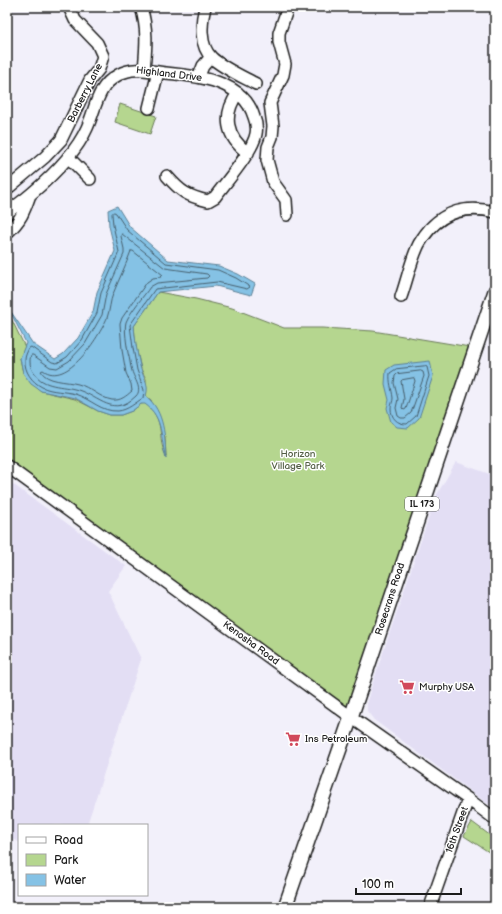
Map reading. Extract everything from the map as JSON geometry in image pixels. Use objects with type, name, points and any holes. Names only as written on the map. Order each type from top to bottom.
[{"type":"main road","name":"Rosecrans Road","points":[[285,907],[495,292]]},
{"type":"street","name":"Barberry Lane","points":[[7,189],[45,157],[61,140],[90,80],[99,69],[103,56],[96,43],[75,20],[69,7]]},
{"type":"street","points":[[140,7],[145,24],[146,38],[144,70]]},
{"type":"street","points":[[205,7],[202,26],[204,44],[211,58],[256,84]]},
{"type":"street","points":[[287,10],[278,33],[285,64],[283,75],[270,103],[272,137],[268,147],[267,160],[273,182],[286,200],[287,216]]},
{"type":"street","points":[[199,76],[203,66],[211,58]]},
{"type":"street","name":"Highland Drive","points":[[7,213],[30,195],[68,158],[87,129],[99,93],[107,83],[118,74],[132,70],[199,76],[221,83],[244,98],[252,109],[256,123],[256,134],[253,144],[215,197],[208,201],[191,197],[178,188],[167,176]]},
{"type":"street","points":[[150,108],[158,72]]},
{"type":"street","points":[[238,94],[230,108],[229,126],[235,141],[248,153]]},
{"type":"street","points":[[76,109],[92,115]]},
{"type":"street","points":[[256,123],[272,121]]},
{"type":"street","points":[[68,158],[90,179]]},
{"type":"street","name":"Highland Drive","points":[[7,233],[16,225],[22,216],[30,195]]},
{"type":"street","points":[[401,297],[419,245],[428,230],[453,213],[461,210],[477,208],[495,212]]},
{"type":"street","name":"Kenosha Road","points":[[7,466],[351,717],[495,819]]},
{"type":"street","name":"16th Street","points":[[430,907],[468,799]]},
{"type":"shaded area","points":[[456,462],[495,476],[495,809],[374,720],[367,711],[367,701],[371,688],[436,496]]},
{"type":"shaded area","points":[[7,480],[126,566],[108,591],[141,659],[87,824],[18,824],[18,842],[7,837]]},
{"type":"green space","points":[[120,104],[156,116],[150,134],[115,122]]},
{"type":"green space","name":"Horizon Village Park","points":[[158,292],[232,308],[284,328],[322,328],[373,331],[476,348],[351,717],[7,467],[7,310],[25,347],[20,358],[23,373],[41,391],[75,399],[98,411],[110,415],[121,415],[132,411],[141,404],[145,403],[152,410],[159,423],[163,449],[166,456],[165,437],[151,400],[146,396],[146,379],[141,369],[136,347],[134,326]]},
{"type":"green space","points":[[472,822],[495,839],[495,856],[464,836]]},
{"type":"water","points":[[117,206],[130,227],[168,260],[219,266],[238,274],[255,284],[251,295],[216,286],[158,292],[134,326],[141,370],[147,384],[146,396],[157,410],[163,425],[166,459],[158,422],[151,409],[145,404],[141,404],[132,411],[121,415],[110,415],[98,411],[75,398],[41,391],[31,384],[23,373],[20,358],[26,343],[9,309],[33,344],[55,359],[63,354],[78,338],[93,312],[97,292],[115,251],[109,226],[108,210]]},
{"type":"water","points":[[430,361],[433,376],[419,418],[408,428],[397,427],[391,422],[387,408],[389,400],[385,384],[386,370],[394,365]]},
{"type":"place","name":"Murphy USA","points":[[407,687]]},
{"type":"place","name":"Ins Petroleum","points":[[293,739]]}]
